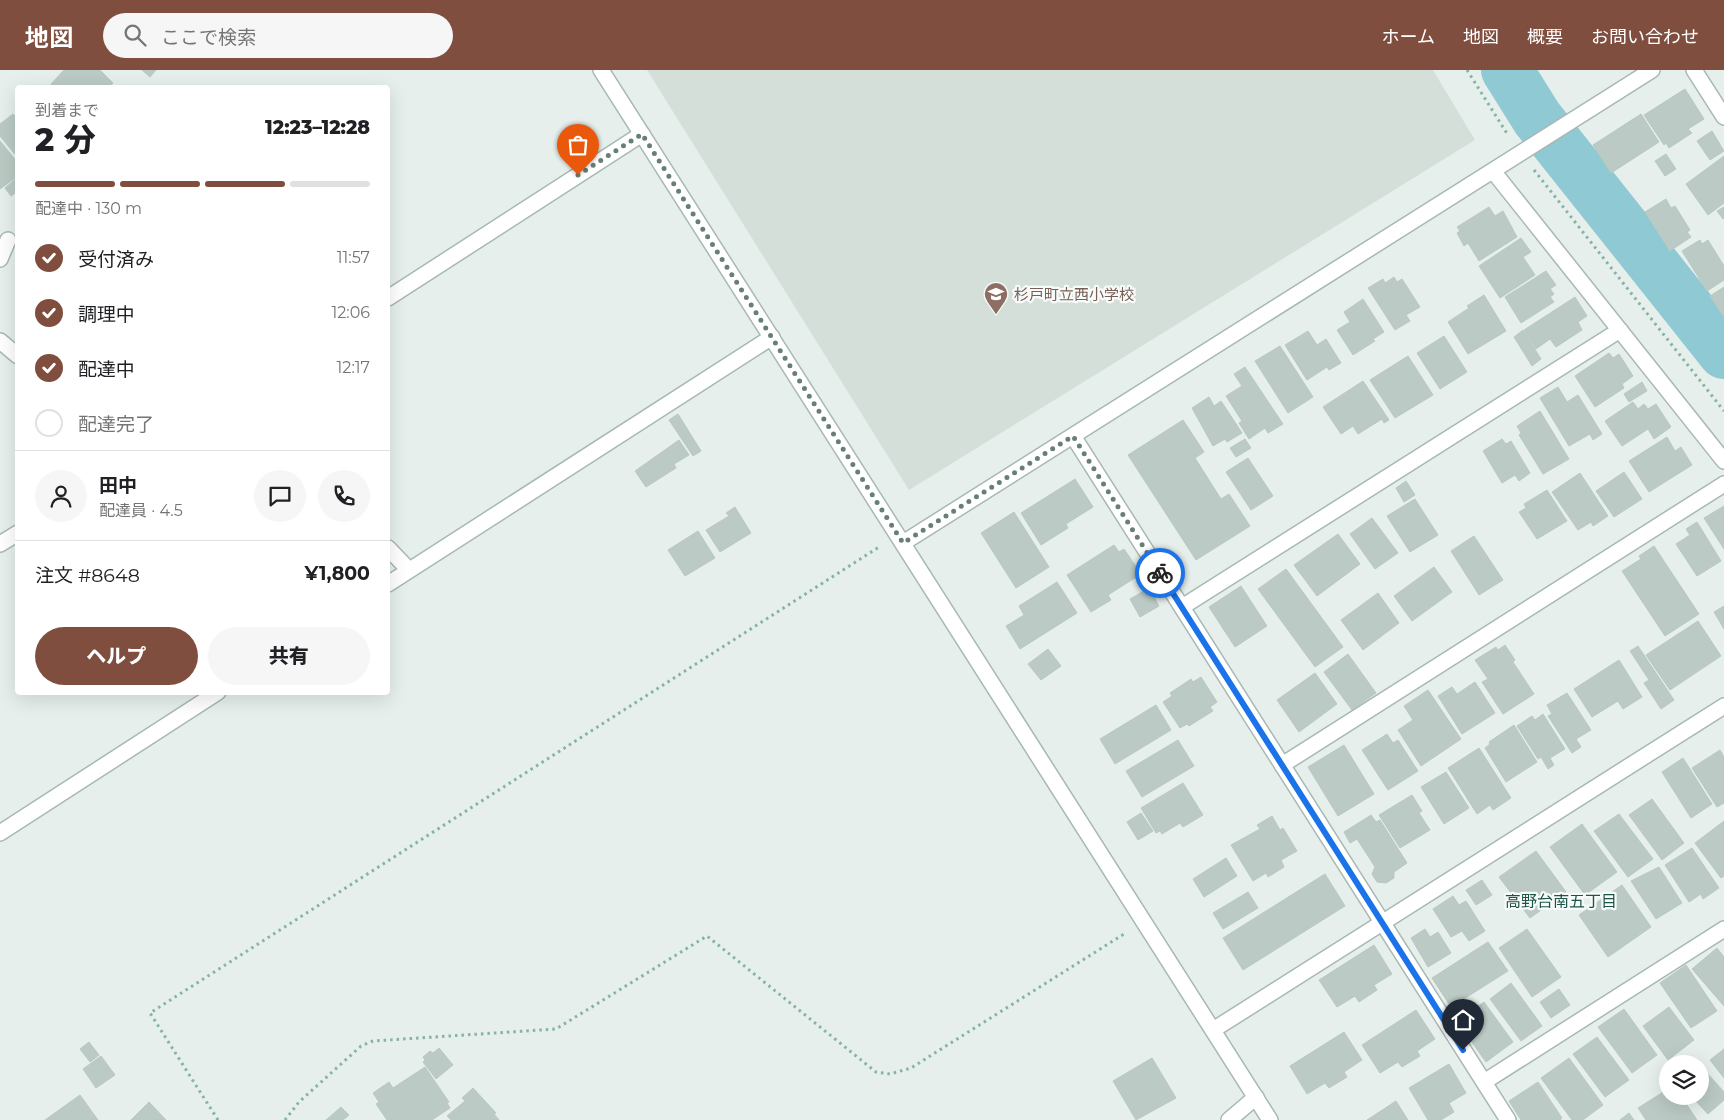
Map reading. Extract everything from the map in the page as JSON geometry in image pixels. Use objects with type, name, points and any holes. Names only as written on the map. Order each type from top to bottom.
[{"type":"street","points":[[601,70],[1270,1120]]},
{"type":"street","points":[[901,539],[1073,436],[1652,70]]},
{"type":"street","points":[[1694,70],[1724,118]]},
{"type":"street","points":[[390,297],[642,134]]},
{"type":"street","points":[[1493,171],[1724,461]]},
{"type":"street","points":[[0,259],[8,240]]},
{"type":"street","points":[[1182,607],[1620,330]]},
{"type":"street","points":[[390,583],[772,338]]},
{"type":"street","points":[[2,346],[15,354]]},
{"type":"street","points":[[1073,436],[1508,1120]]},
{"type":"street","points":[[1282,765],[1724,484]]},
{"type":"street","points":[[0,544],[15,535]]},
{"type":"street","points":[[390,550],[409,570]]},
{"type":"street","points":[[0,832],[213,695]]},
{"type":"street","points":[[1213,1030],[1724,706]]},
{"type":"street","points":[[1484,1082],[1724,929]]},
{"type":"street","points":[[1229,1120],[1256,1097]]},
{"type":"path","points":[[1467,70],[1520,153],[1724,411]]},
{"type":"path","points":[[218,1120],[150,1013],[901,539]]},
{"type":"path","points":[[286,1120],[299,1102],[361,1046],[373,1041],[556,1029],[707,936],[876,1072],[890,1074],[911,1068],[1144,921]]},
{"type":"shaded area","name":"杉戸町立西小学校","points":[[647,70],[1433,70],[1475,140],[909,490]]},
{"type":"building","points":[[64,70],[100,70],[113,83],[111,85],[51,84]]},
{"type":"building","points":[[142,70],[156,70],[150,77]]},
{"type":"building","points":[[1685,89],[1704,119],[1688,129],[1692,133],[1669,148],[1666,143],[1664,145],[1644,115]]},
{"type":"building","points":[[13,114],[15,116],[15,154],[0,136],[0,124]]},
{"type":"building","points":[[1641,114],[1659,142],[1611,173],[1593,145]]},
{"type":"building","points":[[1712,131],[1724,151],[1710,160],[1697,141]]},
{"type":"building","points":[[0,141],[15,159],[15,178],[0,189]]},
{"type":"building","points":[[1666,154],[1676,169],[1665,176],[1655,161]]},
{"type":"building","points":[[1724,156],[1724,203],[1708,215],[1686,184]]},
{"type":"building","points":[[15,180],[15,193],[11,196],[5,188]]},
{"type":"building","points":[[1666,199],[1671,208],[1675,206],[1690,230],[1687,232],[1691,237],[1670,251],[1645,212]]},
{"type":"building","points":[[1489,207],[1495,216],[1503,211],[1517,237],[1479,261],[1468,243],[1464,246],[1457,233],[1460,231],[1457,227]]},
{"type":"building","points":[[1724,207],[1724,218],[1723,219],[1717,211]]},
{"type":"building","points":[[1521,238],[1531,252],[1523,257],[1535,275],[1500,298],[1479,266]]},
{"type":"building","points":[[1700,240],[1702,244],[1708,240],[1724,266],[1724,280],[1707,291],[1682,251]]},
{"type":"building","points":[[1546,271],[1556,285],[1550,289],[1554,294],[1550,297],[1554,302],[1521,323],[1505,297]]},
{"type":"building","points":[[1394,277],[1397,282],[1402,279],[1420,307],[1406,315],[1410,321],[1395,330],[1368,288],[1383,279],[1385,283]]},
{"type":"building","points":[[1724,287],[1724,317],[1710,296]]},
{"type":"building","points":[[1484,295],[1506,331],[1468,354],[1448,322]]},
{"type":"building","points":[[1575,297],[1587,316],[1578,322],[1582,330],[1556,347],[1550,339],[1536,349],[1524,330]]},
{"type":"building","points":[[1363,299],[1384,332],[1373,339],[1375,341],[1353,355],[1337,330],[1350,322],[1344,312]]},
{"type":"building","points":[[1523,330],[1541,359],[1532,366],[1514,337]]},
{"type":"building","points":[[1308,331],[1317,345],[1326,339],[1341,363],[1329,370],[1327,367],[1307,380],[1285,345]]},
{"type":"building","points":[[1444,336],[1467,372],[1440,389],[1417,353]]},
{"type":"building","points":[[1280,346],[1313,397],[1288,413],[1255,361]]},
{"type":"building","points":[[1609,353],[1613,358],[1619,354],[1633,376],[1622,384],[1624,388],[1595,407],[1575,376]]},
{"type":"building","points":[[1408,356],[1433,395],[1395,418],[1370,380]]},
{"type":"building","points":[[1245,367],[1283,424],[1268,433],[1265,428],[1249,439],[1239,423],[1242,421],[1226,396],[1242,386],[1234,374]]},
{"type":"building","points":[[1363,381],[1389,420],[1384,423],[1382,419],[1358,434],[1353,426],[1341,434],[1323,407]]},
{"type":"building","points":[[1642,382],[1647,391],[1629,402],[1624,394]]},
{"type":"building","points":[[1558,387],[1567,402],[1578,395],[1602,434],[1593,440],[1590,434],[1569,446],[1540,398]]},
{"type":"building","points":[[1209,397],[1214,406],[1221,401],[1242,433],[1227,442],[1225,439],[1213,446],[1192,408]]},
{"type":"building","points":[[1633,402],[1638,409],[1644,404],[1648,409],[1656,404],[1671,427],[1654,439],[1648,429],[1622,446],[1605,421]]},
{"type":"building","points":[[1540,411],[1569,459],[1543,474],[1519,435],[1521,433],[1517,426]]},
{"type":"building","points":[[678,414],[701,451],[693,456],[669,420]]},
{"type":"building","points":[[1183,420],[1204,452],[1195,458],[1221,499],[1229,494],[1250,526],[1196,560],[1128,455]]},
{"type":"building","points":[[1667,437],[1675,451],[1681,447],[1692,465],[1649,492],[1629,461]]},
{"type":"building","points":[[1245,439],[1251,448],[1236,457],[1230,448]]},
{"type":"building","points":[[1502,439],[1506,444],[1511,441],[1530,473],[1519,481],[1515,475],[1502,483],[1483,451]]},
{"type":"building","points":[[679,440],[689,455],[674,464],[676,468],[646,487],[635,471]]},
{"type":"building","points":[[1248,458],[1273,496],[1251,510],[1226,472]]},
{"type":"building","points":[[1624,472],[1642,499],[1614,517],[1596,491]]},
{"type":"building","points":[[1580,473],[1608,516],[1593,526],[1591,522],[1578,530],[1552,492]]},
{"type":"building","points":[[1075,479],[1093,507],[1066,524],[1068,528],[1041,545],[1021,513]]},
{"type":"building","points":[[1406,481],[1415,495],[1404,502],[1396,488]]},
{"type":"building","points":[[1547,490],[1567,521],[1537,539],[1519,512],[1526,508],[1524,504]]},
{"type":"building","points":[[1415,499],[1438,535],[1410,552],[1387,516]]},
{"type":"building","points":[[1724,506],[1724,549],[1704,518]]},
{"type":"building","points":[[735,507],[751,533],[720,552],[706,530],[729,516],[726,513]]},
{"type":"building","points":[[1014,512],[1049,567],[1016,588],[981,533]]},
{"type":"building","points":[[1372,518],[1398,553],[1375,569],[1350,534]]},
{"type":"building","points":[[1697,522],[1721,561],[1697,576],[1676,544],[1690,535],[1686,529]]},
{"type":"building","points":[[698,531],[715,558],[685,576],[668,550]]},
{"type":"building","points":[[1338,534],[1360,564],[1317,596],[1294,565]]},
{"type":"building","points":[[1474,536],[1503,580],[1479,595],[1451,551]]},
{"type":"building","points":[[1114,545],[1119,552],[1124,549],[1141,574],[1108,595],[1111,600],[1091,612],[1067,575]]},
{"type":"building","points":[[1654,546],[1699,614],[1665,636],[1622,571],[1641,559],[1639,556]]},
{"type":"building","points":[[1434,567],[1452,592],[1412,621],[1394,596]]},
{"type":"building","points":[[1286,569],[1343,647],[1315,667],[1258,589]]},
{"type":"building","points":[[1057,582],[1077,613],[1020,649],[1006,626],[1024,615],[1019,606]]},
{"type":"building","points":[[1241,586],[1267,626],[1235,647],[1209,607]]},
{"type":"building","points":[[1149,588],[1159,606],[1140,617],[1130,599]]},
{"type":"building","points":[[1378,593],[1399,623],[1363,650],[1341,620]]},
{"type":"building","points":[[1724,606],[1724,629],[1714,612]]},
{"type":"building","points":[[1698,621],[1721,656],[1670,690],[1646,655]]},
{"type":"building","points":[[1505,645],[1515,660],[1513,662],[1534,694],[1503,714],[1482,682],[1488,679],[1475,660],[1496,647],[1498,650]]},
{"type":"building","points":[[1638,646],[1674,700],[1661,709],[1644,683],[1649,680],[1630,651]]},
{"type":"building","points":[[1048,649],[1061,666],[1041,680],[1028,664]]},
{"type":"building","points":[[1348,654],[1376,693],[1352,710],[1324,672]]},
{"type":"building","points":[[1619,660],[1642,697],[1623,709],[1618,701],[1592,717],[1574,689]]},
{"type":"building","points":[[1315,673],[1337,704],[1299,732],[1277,700]]},
{"type":"building","points":[[1201,677],[1217,702],[1210,707],[1213,711],[1189,726],[1187,724],[1180,728],[1163,702],[1172,696],[1170,693],[1191,679],[1193,682]]},
{"type":"building","points":[[1475,682],[1495,713],[1462,734],[1438,696],[1452,687],[1457,694]]},
{"type":"building","points":[[1428,690],[1461,739],[1421,766],[1398,730],[1413,720],[1404,706]]},
{"type":"building","points":[[1567,693],[1591,730],[1576,739],[1581,747],[1572,753],[1548,716],[1552,714],[1547,705]]},
{"type":"building","points":[[1156,705],[1171,730],[1115,764],[1100,739]]},
{"type":"building","points":[[1543,714],[1565,749],[1550,758],[1554,765],[1548,769],[1541,757],[1538,759],[1517,726],[1532,716],[1535,720]]},
{"type":"building","points":[[1514,725],[1537,762],[1506,782],[1485,748],[1490,744],[1489,742]]},
{"type":"building","points":[[1387,734],[1393,743],[1398,740],[1418,771],[1388,790],[1362,750]]},
{"type":"building","points":[[1178,740],[1194,766],[1142,797],[1126,771]]},
{"type":"building","points":[[1344,745],[1374,794],[1338,816],[1308,767]]},
{"type":"building","points":[[1479,748],[1511,798],[1493,810],[1490,805],[1477,814],[1448,768]]},
{"type":"building","points":[[1720,750],[1724,757],[1724,803],[1717,807],[1692,768]]},
{"type":"building","points":[[1683,758],[1712,804],[1691,818],[1662,772]]},
{"type":"building","points":[[1446,772],[1469,808],[1444,824],[1421,787]]},
{"type":"building","points":[[1183,783],[1203,815],[1183,827],[1180,823],[1162,834],[1160,831],[1156,833],[1141,808]]},
{"type":"building","points":[[1412,795],[1422,811],[1419,813],[1430,830],[1400,848],[1379,815]]},
{"type":"building","points":[[1652,799],[1684,843],[1662,860],[1629,815]]},
{"type":"building","points":[[1141,813],[1153,831],[1138,840],[1127,822]]},
{"type":"building","points":[[1619,814],[1653,859],[1628,877],[1594,831]]},
{"type":"building","points":[[1371,815],[1376,822],[1380,820],[1407,863],[1394,872],[1394,878],[1386,883],[1377,882],[1372,874],[1375,867],[1357,839],[1350,843],[1344,832]]},
{"type":"building","points":[[1272,816],[1280,830],[1283,828],[1297,851],[1281,860],[1284,867],[1268,877],[1266,873],[1253,881],[1231,845],[1260,829],[1257,825]]},
{"type":"building","points":[[1724,821],[1724,876],[1721,878],[1695,843]]},
{"type":"building","points":[[1582,824],[1617,872],[1585,895],[1550,847]]},
{"type":"building","points":[[1692,848],[1719,888],[1703,899],[1701,894],[1689,902],[1665,865]]},
{"type":"building","points":[[1536,851],[1566,892],[1530,918],[1499,877]]},
{"type":"building","points":[[1226,858],[1237,876],[1204,897],[1193,879]]},
{"type":"building","points":[[1659,867],[1682,903],[1656,919],[1631,881]]},
{"type":"building","points":[[1325,874],[1345,906],[1243,970],[1223,938]]},
{"type":"building","points":[[1482,880],[1492,895],[1476,905],[1466,890]]},
{"type":"building","points":[[1622,885],[1651,927],[1608,957],[1579,915]]},
{"type":"building","points":[[1248,892],[1258,908],[1223,929],[1213,913]]},
{"type":"building","points":[[1453,896],[1459,905],[1466,901],[1485,931],[1469,941],[1462,931],[1451,937],[1433,909]]},
{"type":"building","points":[[1425,929],[1430,937],[1438,932],[1451,953],[1428,967],[1411,938]]},
{"type":"building","points":[[1527,929],[1561,977],[1532,997],[1499,948]]},
{"type":"building","points":[[1488,942],[1508,971],[1451,1007],[1432,978]]},
{"type":"building","points":[[1374,945],[1392,974],[1374,985],[1377,990],[1359,1002],[1355,996],[1337,1007],[1319,980]]},
{"type":"building","points":[[1717,948],[1724,957],[1724,1006],[1692,969]]},
{"type":"building","points":[[1686,965],[1717,1011],[1691,1028],[1660,983]]},
{"type":"building","points":[[1511,983],[1542,1026],[1521,1041],[1490,999]]},
{"type":"building","points":[[1559,989],[1570,1005],[1551,1018],[1540,1002]]},
{"type":"building","points":[[1484,1002],[1513,1042],[1486,1062],[1457,1021]]},
{"type":"building","points":[[1669,1007],[1694,1040],[1674,1055],[1664,1055],[1643,1026]]},
{"type":"building","points":[[1624,1009],[1657,1055],[1632,1073],[1598,1027]]},
{"type":"building","points":[[1416,1010],[1435,1039],[1417,1051],[1420,1056],[1402,1067],[1398,1062],[1380,1073],[1362,1045]]},
{"type":"building","points":[[1344,1032],[1362,1060],[1344,1072],[1347,1077],[1329,1088],[1325,1083],[1307,1094],[1290,1066]]},
{"type":"building","points":[[1597,1037],[1629,1080],[1605,1097],[1573,1054]]},
{"type":"building","points":[[89,1042],[99,1055],[90,1062],[80,1049]]},
{"type":"building","points":[[439,1048],[453,1065],[436,1079],[423,1062],[425,1060],[423,1057],[430,1051],[433,1053]]},
{"type":"building","points":[[1724,1049],[1724,1078],[1710,1060]]},
{"type":"building","points":[[101,1056],[115,1075],[96,1088],[83,1069]]},
{"type":"building","points":[[1152,1058],[1176,1098],[1136,1120],[1113,1081]]},
{"type":"building","points":[[1569,1058],[1603,1105],[1583,1120],[1572,1120],[1541,1078]]},
{"type":"building","points":[[1449,1064],[1466,1093],[1449,1103],[1454,1112],[1441,1120],[1428,1120],[1409,1088]]},
{"type":"building","points":[[425,1067],[449,1102],[447,1103],[450,1108],[432,1120],[387,1120],[376,1104],[379,1102],[373,1093],[389,1082],[393,1088]]},
{"type":"building","points":[[1709,1075],[1724,1092],[1724,1100],[1708,1114],[1700,1105],[1709,1105]]},
{"type":"building","points":[[1538,1082],[1562,1118],[1560,1120],[1521,1120],[1509,1101]]},
{"type":"building","points":[[473,1088],[496,1113],[494,1114],[499,1120],[451,1120],[447,1116],[465,1101],[462,1098]]},
{"type":"building","points":[[80,1095],[98,1120],[45,1120]]},
{"type":"building","points":[[1659,1095],[1659,1105],[1687,1105],[1697,1120],[1646,1120],[1638,1108]]},
{"type":"building","points":[[1396,1101],[1408,1120],[1367,1120]]},
{"type":"building","points":[[149,1102],[166,1120],[131,1120]]},
{"type":"building","points":[[341,1107],[349,1115],[343,1120],[326,1120]]},
{"type":"building","points":[[1629,1113],[1634,1120],[1620,1120]]},
{"type":"waterway","points":[[1507,70],[1537,118],[1724,353]]},
{"type":"way so far","points":[[578,175],[642,134],[903,543],[1073,436],[1160,573]]},
{"type":"place","name":"杉戸町立西小学校","points":[[996,315]]},
{"type":"district","name":"高野台南五丁目","points":[[1561,901]]},
{"type":"route","points":[[1160,573],[1463,1050]]}]
